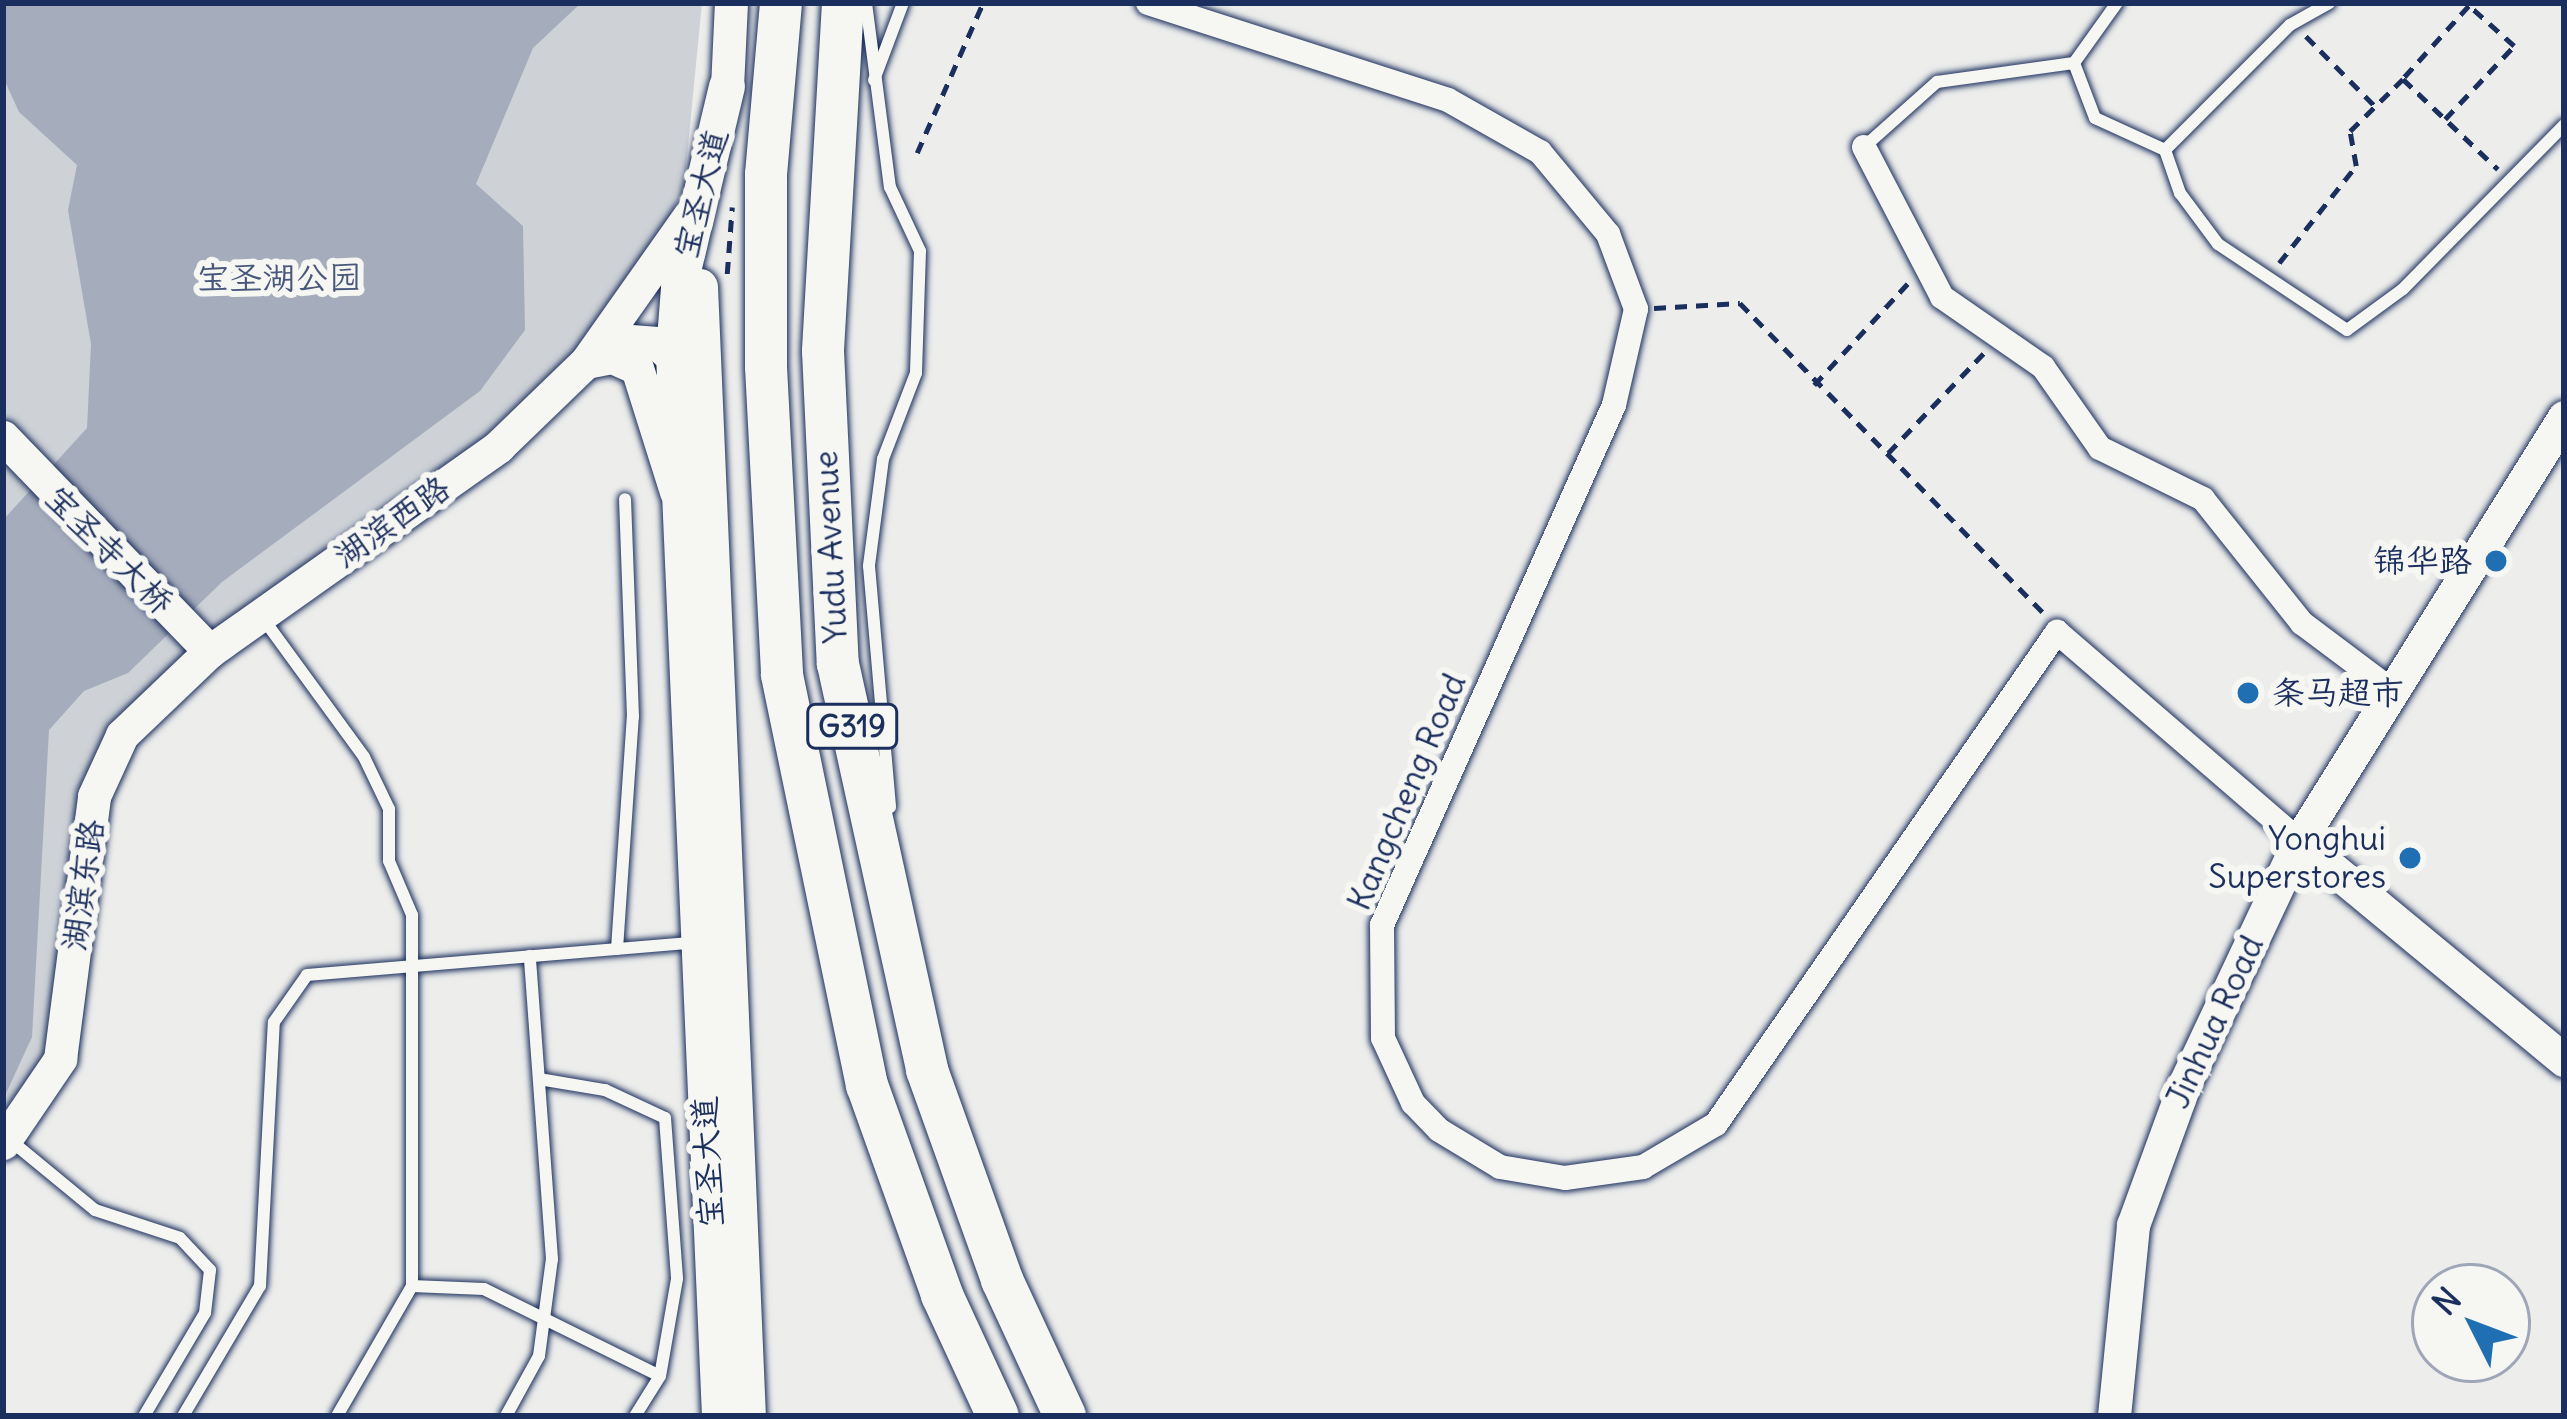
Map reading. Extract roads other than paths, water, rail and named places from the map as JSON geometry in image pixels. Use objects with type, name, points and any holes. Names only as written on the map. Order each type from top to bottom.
[{"type":"highway","name":"Yudu Avenue","points":[[782,3],[766,175],[766,368],[782,675],[867,1085],[942,1295],[998,1416]]},
{"type":"highway","name":"Yudu Avenue","points":[[843,3],[823,351],[826,499],[838,664],[927,1070],[1002,1280],[1065,1416]]},
{"type":"main road","name":"宝圣大道","points":[[720,1416],[676,492],[674,357],[679,288],[720,186],[727,87]]},
{"type":"main road","name":"宝圣大道","points":[[727,87],[700,287],[748,1416]]},
{"type":"street","points":[[727,87],[731,3]]},
{"type":"street","name":"Kangcheng Road","points":[[1148,3],[1448,100],[1540,152],[1608,234],[1636,309],[1614,405],[1382,925],[1383,1038],[1413,1103],[1439,1130],[1500,1167],[1565,1178],[1643,1168],[1716,1124],[2057,632],[2299,841]]},
{"type":"street","points":[[1864,147],[1942,297],[2003,334],[2043,367],[2100,448],[2203,499],[2302,623],[2390,688]]},
{"type":"street","name":"湖滨西路","points":[[200,640],[261,615],[499,446],[595,350],[720,186]]},
{"type":"street","points":[[595,350],[626,334],[674,357],[702,402]]},
{"type":"street","points":[[595,350],[637,368],[676,492]]},
{"type":"street","name":"Jinhua Road","points":[[2114,1416],[2119,1298],[2155,1157],[2299,841],[2390,688],[2564,417]]},
{"type":"street","name":"宝圣寺大桥","points":[[3,437],[28,471],[200,640]]},
{"type":"street","name":"湖滨东路","points":[[6,1141],[60,1059],[94,796],[122,735],[200,640]]},
{"type":"street","points":[[2299,841],[2564,1060]]},
{"type":"lane","points":[[866,3],[872,87],[890,187],[920,251],[916,373],[883,459],[869,566],[894,922]]},
{"type":"lane","points":[[872,87],[903,3]]},
{"type":"lane","points":[[1864,147],[1937,82],[2074,63],[2116,3]]},
{"type":"lane","points":[[2165,150],[2290,25],[2329,3]]},
{"type":"lane","points":[[2074,63],[2095,118],[2165,150],[2180,193],[2218,244],[2348,330],[2403,289],[2564,125]]},
{"type":"lane","points":[[616,949],[633,717],[626,499]]},
{"type":"lane","points":[[261,615],[364,757],[389,809],[389,861],[412,915],[412,1286],[338,1416]]},
{"type":"lane","points":[[183,1416],[260,1286],[274,1022],[307,976],[697,942]]},
{"type":"lane","points":[[506,1416],[539,1356],[553,1259],[530,956]]},
{"type":"lane","points":[[539,1079],[605,1090],[664,1118],[677,1279],[660,1376],[635,1416]]},
{"type":"lane","points":[[6,1141],[78,1198],[180,1238],[210,1270],[205,1312],[144,1416]]},
{"type":"lane","points":[[412,1286],[484,1289],[660,1376]]},
{"type":"water","name":"宝圣湖公园","points":[[3,3],[581,3],[533,48],[476,184],[523,226],[525,330],[480,391],[222,582],[128,673],[84,691],[49,730],[32,1037],[3,1100],[3,520],[87,428],[91,344],[68,210],[77,165],[19,112],[3,77]]},
{"type":"place","name":"锦华路","points":[[2496,561]]},
{"type":"place","name":"条马超市","points":[[2248,693]]},
{"type":"place","name":"Yonghui Superstores","points":[[2410,858]]}]
